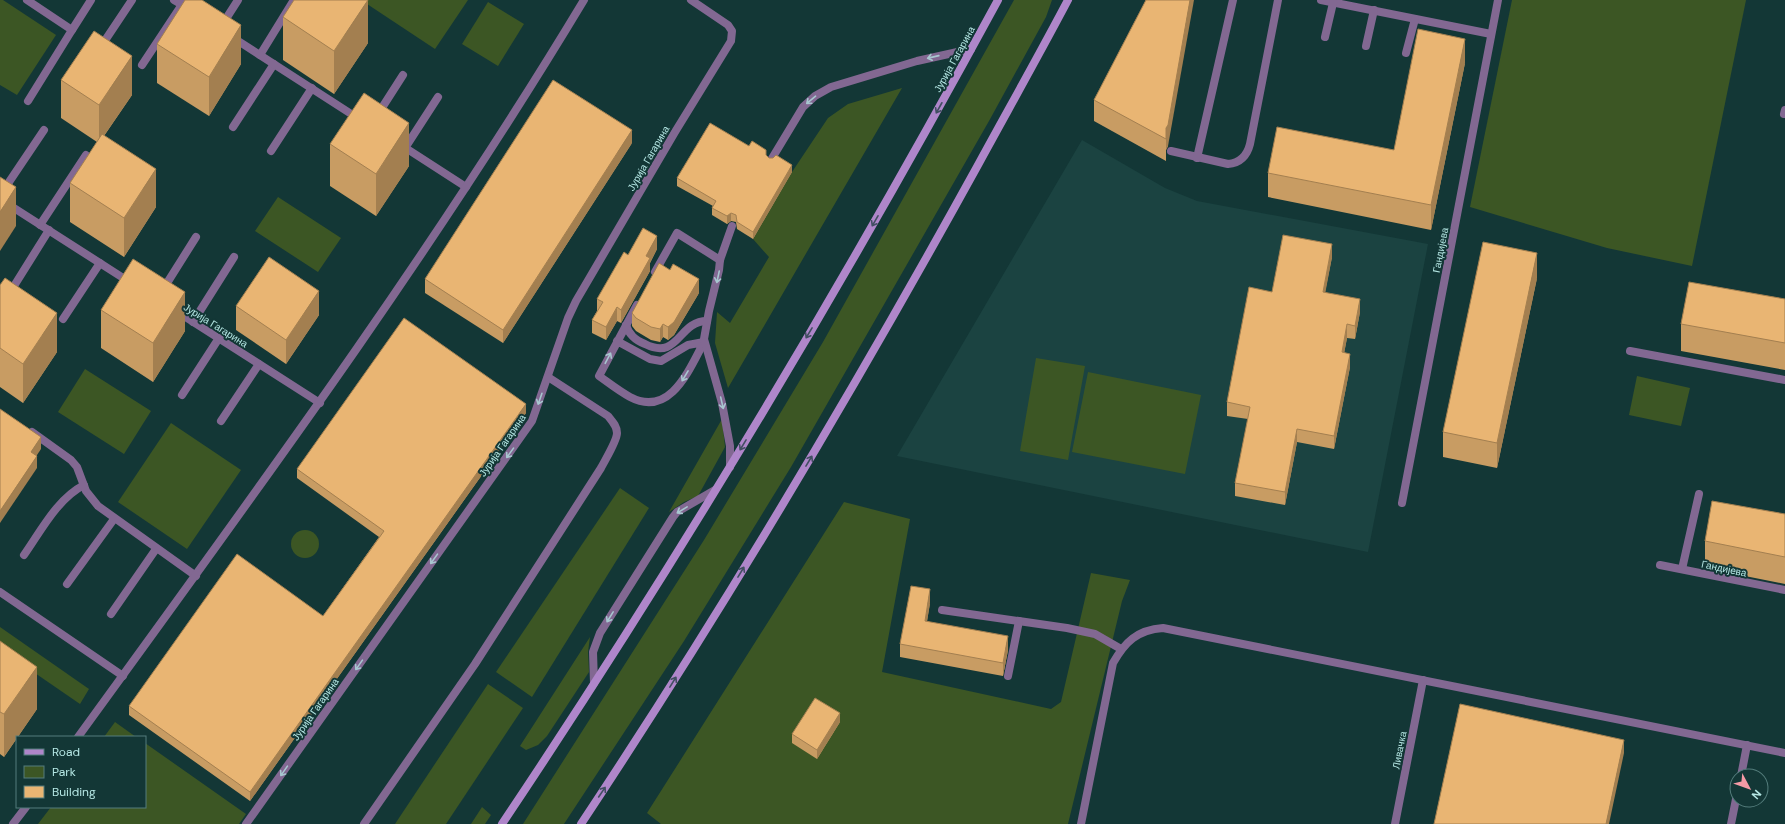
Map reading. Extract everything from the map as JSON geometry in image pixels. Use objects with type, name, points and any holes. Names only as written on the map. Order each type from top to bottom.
[{"type":"main road","name":"Јурија Гагарина","points":[[502,824],[594,684],[730,467],[833,294],[998,0]]},
{"type":"main road","points":[[581,824],[706,631],[837,413],[916,278],[1068,0]]},
{"type":"street","points":[[27,0],[72,30]]},
{"type":"street","points":[[28,101],[90,0]]},
{"type":"street","points":[[106,39],[132,0]]},
{"type":"street","points":[[174,0],[183,2],[201,17]]},
{"type":"street","points":[[238,0],[216,27],[364,122]]},
{"type":"street","points":[[79,736],[320,403],[466,187],[584,0]]},
{"type":"street","name":"Јурија Гагарина","points":[[246,824],[532,421],[568,318],[576,301],[675,132],[731,42],[732,31],[728,25],[691,0]]},
{"type":"street","points":[[1197,158],[1232,1],[1224,0]]},
{"type":"street","points":[[1171,151],[1223,164],[1241,160],[1247,153],[1278,0]]},
{"type":"street","points":[[1321,0],[1491,34]]},
{"type":"street","name":"Гандијева","points":[[1402,503],[1498,0]]},
{"type":"street","points":[[142,65],[183,2]]},
{"type":"street","points":[[1325,36],[1333,2]]},
{"type":"street","points":[[260,55],[292,3]]},
{"type":"street","points":[[1366,46],[1374,10]]},
{"type":"street","points":[[1406,53],[1415,19]]},
{"type":"street","points":[[771,160],[803,107],[815,96],[831,87],[917,61],[971,49]]},
{"type":"street","points":[[233,127],[274,64]]},
{"type":"street","points":[[374,119],[403,74]]},
{"type":"street","points":[[271,152],[312,88]]},
{"type":"street","points":[[405,148],[438,97]]},
{"type":"street","points":[[0,196],[44,130]]},
{"type":"street","points":[[393,141],[466,187]]},
{"type":"street","points":[[40,225],[86,155]]},
{"type":"street","points":[[0,199],[138,287]]},
{"type":"street","points":[[640,299],[599,376],[629,397],[646,402],[669,396],[677,389],[704,342],[707,321],[718,277],[720,260],[732,226]]},
{"type":"street","points":[[14,286],[49,230]]},
{"type":"street","points":[[651,279],[677,234],[720,260]]},
{"type":"street","points":[[156,299],[196,237]]},
{"type":"street","points":[[193,322],[234,257]]},
{"type":"street","points":[[63,319],[100,263]]},
{"type":"street","name":"Јурија Гагарина","points":[[168,307],[320,403]]},
{"type":"street","points":[[626,325],[628,331],[634,339],[652,348],[660,349],[670,346],[695,324],[707,321]]},
{"type":"street","points":[[182,395],[219,338]]},
{"type":"street","points":[[617,341],[650,359],[661,361],[688,345],[704,342]]},
{"type":"street","points":[[704,342],[723,410],[730,446],[730,467]]},
{"type":"street","points":[[1630,351],[1785,380]]},
{"type":"street","points":[[221,421],[259,364]]},
{"type":"street","points":[[364,824],[475,664],[600,468],[613,444],[617,433],[614,423],[608,416],[548,377]]},
{"type":"street","points":[[24,427],[71,460],[77,467],[89,495],[98,506],[156,549],[196,576]]},
{"type":"street","points":[[24,555],[64,500],[72,491],[84,485]]},
{"type":"street","points":[[594,684],[593,652],[600,633],[677,512],[715,490]]},
{"type":"street","points":[[1682,569],[1698,494]]},
{"type":"street","points":[[67,584],[114,519]]},
{"type":"street","points":[[111,614],[156,549]]},
{"type":"street","name":"Гандијева","points":[[1660,565],[1785,590]]},
{"type":"street","points":[[0,592],[122,676]]},
{"type":"street","points":[[942,610],[1067,628],[1096,634],[1121,649]]},
{"type":"street","points":[[1008,676],[1019,621]]},
{"type":"street","points":[[1081,824],[1113,663],[1121,649],[1135,636],[1150,629],[1163,628],[1785,753]]},
{"type":"street","name":"Ливачка","points":[[1395,824],[1423,680]]},
{"type":"street","points":[[1743,768],[1747,745]]},
{"type":"street","points":[[13,824],[25,808]]},
{"type":"street","points":[[1731,824],[1734,808]]},
{"type":"shaded area","points":[[1082,140],[1165,188],[1197,201],[1428,244],[1368,552],[897,456]]},
{"type":"green space","points":[[0,0],[3,0],[56,35],[17,95],[0,85]]},
{"type":"green space","points":[[361,0],[468,0],[435,49]]},
{"type":"green space","points":[[1014,0],[1052,0],[1046,17],[989,121],[791,467],[684,641],[564,824],[523,824],[704,540],[823,342]]},
{"type":"green space","points":[[1512,0],[1746,0],[1692,266],[1607,248],[1470,207]]},
{"type":"green space","points":[[488,2],[524,24],[498,66],[462,44]]},
{"type":"green space","points":[[902,88],[728,388],[715,343],[717,312],[730,323],[769,257],[753,239],[792,172],[828,118],[848,104]]},
{"type":"green space","points":[[278,197],[341,238],[318,272],[255,231]]},
{"type":"green space","points":[[1036,358],[1085,366],[1068,460],[1020,451]]},
{"type":"green space","points":[[85,369],[151,411],[124,454],[58,412]]},
{"type":"green space","points":[[1088,372],[1201,395],[1185,474],[1072,452]]},
{"type":"green space","points":[[1637,376],[1690,388],[1681,426],[1629,415]]},
{"type":"green space","points":[[722,419],[725,447],[698,496],[684,502],[669,512]]},
{"type":"green space","points":[[171,423],[241,470],[187,549],[118,502]]},
{"type":"green space","points":[[620,488],[649,508],[532,697],[496,672]]},
{"type":"green space","points":[[844,502],[910,519],[882,672],[1051,709],[1061,702],[1091,573],[1130,580],[1122,601],[1068,824],[661,824],[647,813]]},
{"type":"green space","points":[[305,530],[315,534],[319,544],[315,554],[305,558],[295,554],[291,544],[295,534]]},
{"type":"green space","points":[[0,627],[89,689],[80,704],[0,649]]},
{"type":"green space","points":[[590,637],[588,652],[589,672],[547,736],[538,745],[526,750],[520,746]]},
{"type":"green space","points":[[488,684],[523,708],[446,824],[395,824]]},
{"type":"green space","points":[[115,722],[135,736],[105,736]]},
{"type":"green space","points":[[146,744],[246,814],[239,824],[38,824],[50,808],[146,808]]},
{"type":"green space","points":[[482,807],[491,815],[485,824],[471,824]]},
{"type":"building","points":[[185,0],[202,0],[241,25],[209,77],[157,44]]},
{"type":"building","points":[[294,0],[368,0],[334,51],[283,17]]},
{"type":"building","points":[[1146,0],[1190,0],[1168,125],[1166,128],[1166,139],[1094,100]]},
{"type":"building","points":[[1418,29],[1465,39],[1431,205],[1268,173],[1277,127],[1394,150]]},
{"type":"building","points":[[94,31],[132,56],[99,105],[61,80]]},
{"type":"building","points":[[553,80],[632,130],[503,330],[425,279]]},
{"type":"building","points":[[364,93],[409,123],[376,174],[330,144]]},
{"type":"building","points":[[710,123],[749,146],[752,141],[766,150],[766,155],[769,158],[773,158],[776,155],[792,165],[753,232],[737,222],[736,215],[731,213],[727,216],[712,208],[716,201],[677,178]]},
{"type":"building","points":[[102,134],[156,169],[124,218],[70,183]]},
{"type":"building","points":[[0,177],[16,187],[0,212]]},
{"type":"building","points":[[643,228],[657,236],[646,256],[650,258],[621,310],[617,307],[606,327],[592,320],[603,302],[597,299],[624,252],[628,255]]},
{"type":"building","points":[[1283,235],[1332,244],[1323,292],[1360,299],[1355,326],[1347,324],[1342,352],[1350,354],[1334,436],[1297,429],[1285,492],[1235,483],[1250,407],[1227,402],[1249,287],[1272,292]]},
{"type":"building","points":[[1483,242],[1537,253],[1497,443],[1443,432]]},
{"type":"building","points":[[269,257],[319,291],[286,340],[236,306]]},
{"type":"building","points":[[133,259],[185,292],[153,343],[101,310]]},
{"type":"building","points":[[659,263],[670,270],[673,264],[699,279],[674,322],[668,327],[663,324],[660,329],[651,327],[636,318],[632,313]]},
{"type":"building","points":[[5,278],[57,313],[23,364],[0,348],[0,285]]},
{"type":"building","points":[[1689,282],[1785,299],[1785,343],[1681,324]]},
{"type":"building","points":[[404,318],[526,404],[250,792],[129,706],[237,554],[323,616],[384,531],[297,469]]},
{"type":"building","points":[[0,409],[41,437],[31,452],[37,456],[0,511]]},
{"type":"building","points":[[1712,501],[1785,514],[1785,557],[1705,541]]},
{"type":"building","points":[[911,586],[930,589],[925,621],[1008,636],[1003,663],[900,644]]},
{"type":"building","points":[[0,641],[37,667],[4,714],[0,712]]},
{"type":"building","points":[[815,698],[840,713],[817,750],[792,734]]},
{"type":"building","points":[[1460,704],[1624,740],[1606,824],[1434,824]]}]
